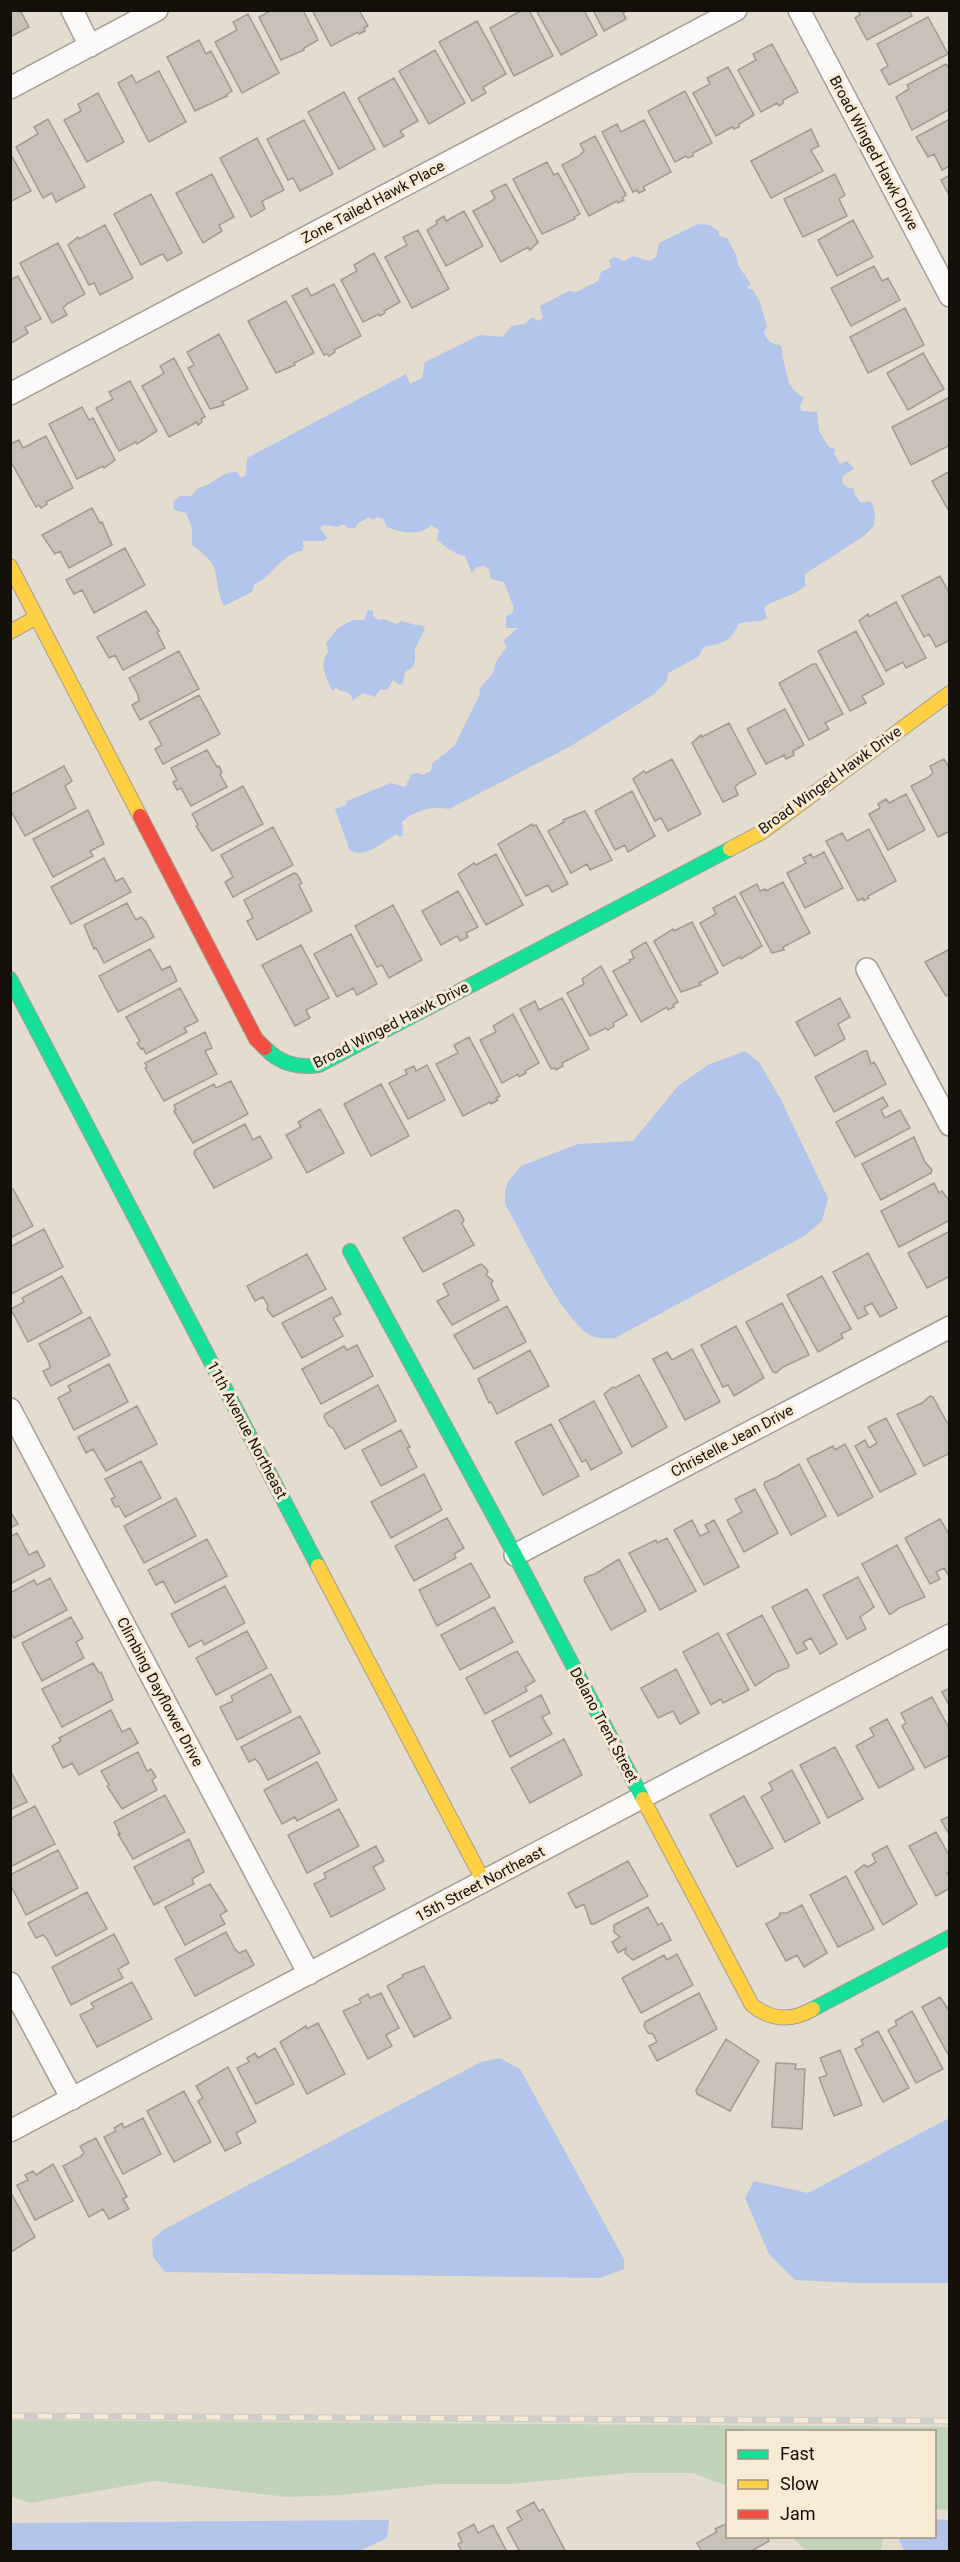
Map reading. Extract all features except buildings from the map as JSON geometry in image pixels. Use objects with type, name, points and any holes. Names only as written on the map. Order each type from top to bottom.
[{"type":"street","points":[[72,10],[90,46]]},
{"type":"street","points":[[10,88],[157,10]]},
{"type":"street","name":"Zone Tailed Hawk Place","points":[[10,394],[736,10]]},
{"type":"street","name":"Broad Winged Hawk Drive","points":[[799,10],[950,296]]},
{"type":"street","name":"Broad Winged Hawk Drive","points":[[10,566],[256,1039],[269,1054],[288,1065],[303,1068],[319,1065],[762,832],[950,693]]},
{"type":"street","points":[[10,632],[37,617]]},
{"type":"street","points":[[867,969],[950,1125]]},
{"type":"street","name":"11th Avenue Northeast","points":[[10,979],[484,1882]]},
{"type":"street","name":"Delano Trent Street","points":[[351,1251],[515,1555],[752,2005],[764,2015],[786,2019],[801,2016],[950,1937]]},
{"type":"street","name":"Christelle Jean Drive","points":[[515,1555],[950,1327]]},
{"type":"street","name":"Climbing Dayflower Drive","points":[[10,1409],[309,1974]]},
{"type":"street","name":"15th Street Northeast","points":[[10,2131],[950,1635]]},
{"type":"street","points":[[10,1983],[72,2099]]},
{"type":"green space","points":[[11,2420],[949,2427],[949,2510],[936,2509],[936,2430],[726,2430],[726,2486],[693,2473],[627,2473],[511,2484],[437,2484],[341,2495],[287,2497],[155,2481],[29,2503],[11,2496]]},
{"type":"green space","points":[[793,2538],[883,2538],[881,2552],[806,2551]]},
{"type":"water","points":[[698,224],[710,225],[719,232],[719,236],[727,238],[736,255],[739,267],[751,284],[747,288],[753,290],[760,302],[767,326],[764,333],[770,342],[780,345],[789,381],[804,398],[800,406],[801,411],[817,412],[819,431],[829,447],[835,449],[834,453],[840,464],[847,461],[854,469],[843,476],[842,482],[854,489],[861,503],[870,501],[875,516],[874,526],[864,536],[805,574],[805,586],[801,589],[764,607],[767,618],[761,621],[739,623],[729,639],[704,647],[698,657],[668,673],[666,682],[640,703],[569,747],[449,809],[437,808],[412,814],[402,822],[403,835],[400,837],[397,834],[370,851],[357,853],[350,851],[335,809],[346,805],[347,801],[391,783],[405,787],[412,774],[422,775],[431,771],[432,764],[455,745],[480,694],[479,689],[493,673],[496,662],[507,646],[503,641],[518,628],[506,628],[506,616],[512,613],[514,608],[504,582],[491,579],[489,569],[483,566],[477,567],[472,573],[465,556],[454,552],[440,542],[437,539],[439,530],[431,525],[421,531],[404,532],[387,527],[383,519],[377,517],[374,520],[369,517],[357,524],[356,528],[348,528],[344,524],[337,527],[324,525],[320,528],[327,538],[324,541],[302,541],[304,546],[302,551],[283,560],[255,584],[252,592],[224,606],[214,567],[192,545],[192,528],[186,513],[174,510],[173,502],[180,496],[191,496],[198,488],[231,472],[237,472],[241,478],[246,475],[247,458],[406,374],[410,384],[422,378],[425,362],[480,335],[502,337],[512,326],[525,324],[532,317],[538,321],[543,318],[540,306],[569,291],[576,292],[598,281],[601,272],[611,267],[609,260],[615,257],[624,261],[633,256],[650,261],[656,257],[659,243]]},
{"type":"water","points":[[368,610],[373,611],[373,616],[378,620],[384,619],[396,624],[401,621],[422,625],[425,629],[415,649],[415,661],[412,668],[405,672],[403,683],[400,685],[393,680],[387,690],[380,689],[375,697],[363,693],[353,700],[349,694],[337,687],[332,691],[324,667],[328,652],[326,643],[338,628],[353,620],[364,620]]},
{"type":"water","points":[[745,1051],[759,1062],[781,1100],[828,1198],[822,1221],[806,1235],[615,1338],[599,1338],[587,1334],[562,1306],[505,1204],[505,1190],[508,1182],[521,1166],[578,1144],[633,1141],[678,1086],[708,1065]]},
{"type":"water","points":[[500,2058],[520,2069],[624,2259],[624,2269],[600,2278],[165,2272],[153,2257],[152,2240],[163,2230],[481,2062]]},
{"type":"water","points":[[949,2118],[949,2283],[795,2280],[769,2254],[745,2198],[754,2181],[808,2193]]},
{"type":"water","points":[[936,2519],[949,2520],[949,2551],[904,2551],[898,2538],[936,2538]]},
{"type":"water","points":[[389,2520],[387,2538],[359,2551],[11,2551],[11,2523]]},
{"type":"railway","points":[[10,2416],[950,2421]]},
{"type":"traffic: fast","points":[[265,1048],[277,1058],[290,1064],[319,1065],[730,849]]},
{"type":"traffic: fast","points":[[10,979],[318,1566]]},
{"type":"traffic: fast","points":[[350,1251],[515,1555],[643,1799]]},
{"type":"traffic: fast","points":[[813,2009],[950,1937]]},
{"type":"traffic: slow","points":[[10,566],[140,816]]},
{"type":"traffic: slow","points":[[10,632],[37,617]]},
{"type":"traffic: slow","points":[[730,849],[762,832],[950,693]]},
{"type":"traffic: slow","points":[[318,1566],[484,1882]]},
{"type":"traffic: slow","points":[[643,1799],[752,2005],[767,2014],[782,2018],[797,2016],[813,2009]]},
{"type":"traffic: jam","points":[[140,816],[256,1039],[265,1048]]}]
